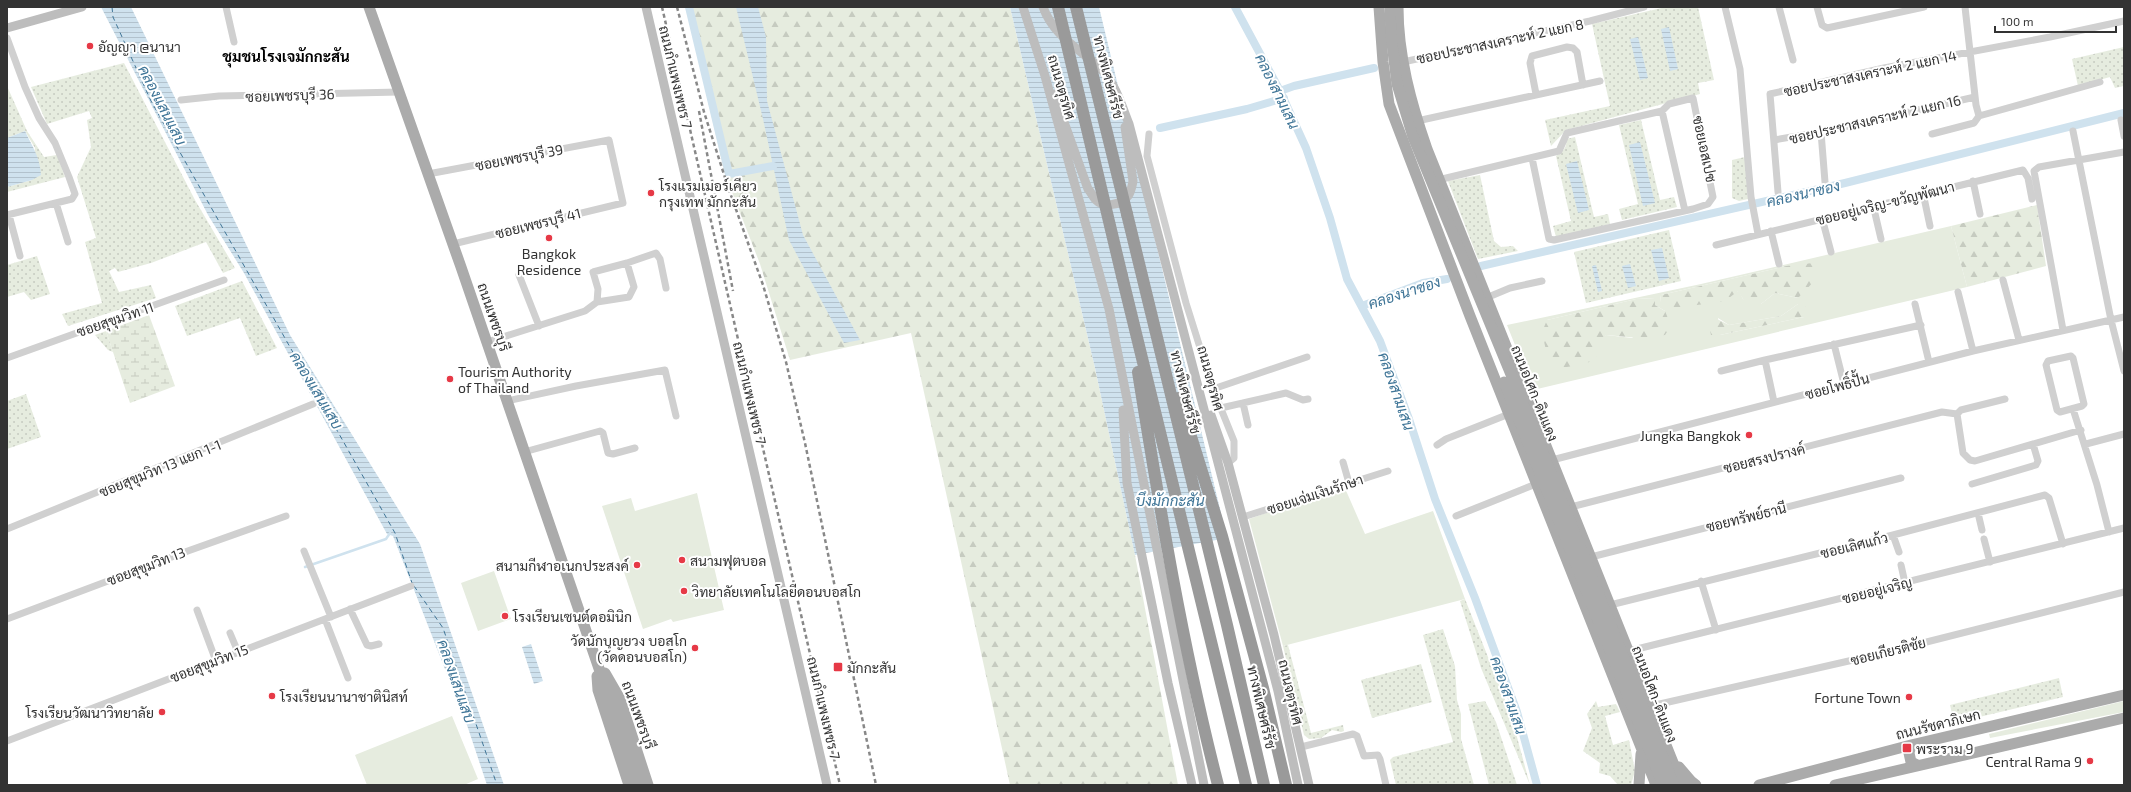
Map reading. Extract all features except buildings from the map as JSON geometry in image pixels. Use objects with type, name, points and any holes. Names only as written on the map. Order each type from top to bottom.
[{"type":"highway","points":[[1058,7],[1230,727],[1246,785]]},
{"type":"highway","name":"ทางพิเศษศรีรัช","points":[[1076,7],[1252,727],[1264,785]]},
{"type":"highway","points":[[1122,276],[1155,477],[1195,692],[1218,785]]},
{"type":"highway","points":[[1152,319],[1189,427],[1222,536],[1263,688],[1286,785]]},
{"type":"highway","points":[[1230,727],[1237,785]]},
{"type":"highway","points":[[1252,727],[1271,785]]},
{"type":"main road","points":[[7,28],[82,7]]},
{"type":"main road","name":"ถนนเพชรบุรี","points":[[369,7],[453,244],[639,785]]},
{"type":"main road","name":"ถนนกำแพงเพชร 7","points":[[646,7],[827,785]]},
{"type":"main road","name":"ถนนจตุรทิศ","points":[[1023,7],[1045,76],[1109,309],[1204,785]]},
{"type":"main road","name":"ถนนจตุรทิศ","points":[[1043,7],[1054,30],[1102,70],[1109,80],[1125,113],[1196,374],[1276,683],[1298,785]]},
{"type":"main road","name":"ถนนอโศก-ดินแดง","points":[[1379,7],[1383,62],[1389,104],[1536,484],[1656,785]]},
{"type":"main road","name":"ถนนอโศก-ดินแดง","points":[[1390,7],[1391,35],[1397,84],[1413,137],[1540,447],[1674,785]]},
{"type":"main road","name":"ถนนอโศก-ดินแดง","points":[[1398,7],[1403,62],[1417,122],[1438,180],[1682,785]]},
{"type":"main road","points":[[1045,76],[1059,105],[1088,189],[1095,200],[1102,204],[1111,204],[1124,200],[1132,189],[1133,182],[1125,132],[1125,113]]},
{"type":"main road","name":"ถนนอโศก-ดินแดง","points":[[1441,240],[1476,311],[1663,785]]},
{"type":"main road","points":[[1196,374],[1222,444],[1243,517],[1274,635],[1309,785]]},
{"type":"main road","points":[[1122,379],[1127,483],[1168,683],[1192,785]]},
{"type":"main road","points":[[1576,582],[1598,575]]},
{"type":"main road","points":[[1595,632],[1618,624]]},
{"type":"main road","name":"ถนนเพชรบุรี","points":[[596,659],[598,690],[629,785]]},
{"type":"main road","name":"ถนนเพชรบุรี","points":[[596,659],[620,699],[648,785]]},
{"type":"main road","name":"ถนนรัชดาภิเษก","points":[[1759,785],[1911,745],[2124,695]]},
{"type":"main road","points":[[1835,785],[2124,718]]},
{"type":"main road","points":[[1911,745],[1909,753],[1911,762],[1917,765]]},
{"type":"main road","points":[[1639,785],[1641,750]]},
{"type":"main road","points":[[1668,750],[1682,772],[1696,785]]},
{"type":"street","points":[[226,7],[234,42]]},
{"type":"street","name":"ซอยประชาสงเคราะห์ 2 แยก 8","points":[[1403,62],[1447,54],[1627,9],[1644,7]]},
{"type":"street","points":[[1725,7],[1740,69],[1751,197],[1758,234]]},
{"type":"street","points":[[1779,7],[1793,60]]},
{"type":"street","points":[[1817,7],[1822,25],[1827,28],[1924,7]]},
{"type":"street","points":[[1932,134],[1974,123],[1978,120],[1979,116],[1975,96],[1965,7]]},
{"type":"street","name":"ซอยประชาสงเคราะห์ 2 แยก 14","points":[[1774,140],[1770,94],[1884,68],[1944,56],[1970,53],[2124,21]]},
{"type":"street","points":[[7,38],[39,118],[55,143],[69,177],[74,196],[72,199],[8,215],[20,256]]},
{"type":"street","points":[[1536,94],[1530,63],[1532,56],[1567,47],[1572,47],[1577,52],[1583,85]]},
{"type":"street","points":[[1417,122],[1536,94],[1600,81]]},
{"type":"street","points":[[1979,116],[2100,82]]},
{"type":"street","name":"ซอยเพชรบุรี 36","points":[[181,100],[219,96],[399,92]]},
{"type":"street","name":"ซอยประชาสงเคราะห์ 2 แยก 16","points":[[1774,140],[1821,132],[1975,96]]},
{"type":"street","name":"ซอยเอสเปซ","points":[[1438,180],[1559,151],[1562,147],[1564,137],[1573,131],[1662,111],[1669,104],[1693,98],[1713,197],[1708,204],[1685,210],[1554,240],[1549,239],[1532,158]]},
{"type":"street","points":[[1662,111],[1685,210]]},
{"type":"street","points":[[2121,120],[2124,136]]},
{"type":"street","points":[[2074,131],[2111,320],[2124,371]]},
{"type":"street","points":[[1821,132],[1825,182]]},
{"type":"street","points":[[1149,134],[1146,156],[1186,303],[1214,389],[1234,441],[1234,458],[1228,463]]},
{"type":"street","name":"ซอยเพชรบุรี 39","points":[[428,174],[609,140],[623,203]]},
{"type":"street","points":[[1774,140],[1778,192]]},
{"type":"street","points":[[2063,330],[2034,171],[2039,167],[2079,158],[2124,152]]},
{"type":"street","name":"ซอยอยู่เจริญ-ขวัญพัฒนา","points":[[1716,245],[1873,205],[2023,170],[2028,178],[2032,199]]},
{"type":"street","points":[[1973,181],[1980,214]]},
{"type":"street","points":[[1924,193],[1930,226]]},
{"type":"street","points":[[56,203],[68,242]]},
{"type":"street","name":"ซอยเพชรบุรี 41","points":[[453,244],[623,203]]},
{"type":"street","points":[[1873,205],[1881,239]]},
{"type":"street","points":[[1822,218],[1831,252]]},
{"type":"street","points":[[1771,231],[1779,264]]},
{"type":"street","points":[[597,302],[598,290],[593,272],[627,263],[656,253],[660,259],[666,288]]},
{"type":"street","points":[[487,342],[585,311],[597,302],[629,297],[634,287],[627,263]]},
{"type":"street","points":[[519,275],[539,326]]},
{"type":"street","name":"ซอยสุขุมวิท 11","points":[[7,358],[224,280]]},
{"type":"street","points":[[2003,280],[2019,340]]},
{"type":"street","points":[[1486,298],[1510,288],[1542,281]]},
{"type":"street","points":[[1958,292],[1973,351]]},
{"type":"street","points":[[1915,304],[1930,362]]},
{"type":"street","name":"ซอยโพธิ์ปั้น","points":[[1552,460],[1973,351],[2124,317]]},
{"type":"street","points":[[1720,371],[1921,325]]},
{"type":"street","points":[[1834,344],[1844,384]]},
{"type":"street","points":[[2070,356],[2073,358],[2084,404],[2073,409],[2060,412],[2057,410],[2046,365],[2048,361],[2070,356]]},
{"type":"street","points":[[1214,389],[1306,357]]},
{"type":"street","points":[[1765,360],[1774,402]]},
{"type":"street","points":[[507,401],[576,386],[665,370],[676,416]]},
{"type":"street","points":[[1221,408],[1286,393],[1303,400],[1308,399]]},
{"type":"street","points":[[2004,399],[1961,410],[1957,414],[1964,453],[1970,460],[1975,461],[2081,430]]},
{"type":"street","points":[[1242,403],[1248,425]]},
{"type":"street","name":"ซอยสุขุมวิท 13 แยก 1-1","points":[[7,529],[313,404]]},
{"type":"street","points":[[2073,409],[2086,444],[2109,532]]},
{"type":"street","name":"ซอยสรงปรางค์","points":[[1571,507],[1942,412],[1957,414]]},
{"type":"street","points":[[1437,445],[1446,439],[1509,414]]},
{"type":"street","points":[[524,452],[600,430],[603,433],[608,453],[613,454],[635,448]]},
{"type":"street","points":[[2086,444],[2124,434]]},
{"type":"street","points":[[1972,484],[2036,465],[2038,461],[2033,444]]},
{"type":"street","points":[[1343,462],[1349,483]]},
{"type":"street","name":"ซอยแจ่มเงินรักษา","points":[[1243,517],[1388,471]]},
{"type":"street","name":"ซอยทรัพย์ธานี","points":[[1591,557],[1901,478]]},
{"type":"street","points":[[1456,516],[1536,484]]},
{"type":"street","name":"ซอยเลิศแก้ว","points":[[1610,605],[1701,581],[1893,535],[2045,495],[2048,496],[2063,544]]},
{"type":"street","points":[[1978,513],[1982,530]]},
{"type":"street","name":"ซอยสุขุมวิท 13","points":[[7,619],[185,552],[286,516]]},
{"type":"street","name":"ซอยอยู่เจริญ","points":[[1629,651],[2124,528]]},
{"type":"street","points":[[1893,535],[1899,552]]},
{"type":"street","points":[[1984,539],[1990,562]]},
{"type":"street","points":[[304,551],[348,678]]},
{"type":"street","points":[[1901,565],[1905,583]]},
{"type":"street","points":[[1701,581],[1716,630]]},
{"type":"street","name":"ซอยสุขุมวิท 15","points":[[7,741],[411,586]]},
{"type":"street","name":"ซอยเกียรติชัย","points":[[1650,706],[1875,655],[2124,592]]},
{"type":"street","points":[[350,609],[367,645],[371,646],[379,644]]},
{"type":"street","points":[[197,610],[216,661]]},
{"type":"street","points":[[230,633],[238,652]]},
{"type":"street","points":[[1301,747],[1353,734],[1357,736],[1364,756],[1378,755],[1386,785]]},
{"type":"green space","points":[[686,7],[1010,7],[1095,368],[1135,555],[1178,785],[1010,785],[911,333],[790,360],[760,264],[725,174]]},
{"type":"green space","points":[[1666,7],[1698,7],[1714,80],[1698,83],[1700,94],[1566,130],[1551,146],[1545,120],[1610,106],[1592,24]]},
{"type":"green space","points":[[2124,47],[2124,86],[2115,88],[2110,77],[2078,86],[2072,59]]},
{"type":"green space","points":[[124,63],[195,200],[235,268],[223,273],[206,242],[151,263],[118,272],[115,268],[109,271],[119,292],[151,285],[156,298],[68,326],[62,314],[102,303],[85,242],[96,238],[77,177],[91,147],[87,120],[92,118],[89,111],[47,124],[31,87]]},
{"type":"green space","points":[[7,86],[27,131],[44,157],[57,155],[65,177],[7,192],[7,187],[32,180],[35,148],[25,131],[7,138]]},
{"type":"green space","points":[[1641,120],[1660,200],[1674,197],[1677,207],[1622,220],[1619,209],[1638,204],[1619,125]]},
{"type":"green space","points":[[1575,137],[1594,217],[1608,214],[1610,224],[1556,237],[1553,226],[1571,221],[1556,156],[1564,149],[1567,139]]},
{"type":"green space","points":[[1745,157],[1748,199],[1739,201],[1732,198],[1732,160]]},
{"type":"green space","points":[[1480,175],[1494,241],[1501,247],[1513,246],[1518,251],[1478,259],[1448,181]]},
{"type":"green space","points":[[2037,205],[2046,266],[1967,287],[1951,226]]},
{"type":"green space","points":[[1951,226],[1967,287],[1533,390],[1507,325],[1701,284]],"holes":[[[1786,266],[1798,298],[1775,293],[1761,304],[1743,299],[1739,291],[1660,302],[1661,295]],[[1654,298],[1655,305],[1665,311],[1632,338],[1606,335],[1603,338],[1547,320],[1636,299]],[[1798,304],[1804,317],[1720,335],[1718,318],[1729,325],[1781,316]]]},
{"type":"green space","points":[[1669,230],[1681,281],[1586,303],[1574,252]]},
{"type":"green space","points":[[37,256],[50,294],[31,300],[24,292],[7,297],[7,265]]},
{"type":"green space","points":[[1813,263],[1818,265],[1816,275],[1812,283],[1798,298],[1775,293],[1761,304],[1752,306],[1743,299],[1738,291],[1725,301],[1719,302],[1675,308],[1660,302],[1661,295],[1786,266]]},
{"type":"green space","points":[[242,281],[277,348],[256,356],[240,318],[187,336],[175,306]]},
{"type":"green space","points":[[1655,298],[1655,305],[1665,311],[1671,326],[1665,335],[1639,338],[1606,335],[1595,359],[1585,364],[1555,369],[1547,355],[1542,332],[1547,320],[1636,299]]},
{"type":"green space","points":[[1804,303],[1808,313],[1804,317],[1720,335],[1711,335],[1709,326],[1713,317],[1729,325],[1781,316],[1798,304]]},
{"type":"green space","points":[[149,315],[175,386],[130,403],[106,331]]},
{"type":"green space","points":[[106,331],[113,352],[108,350],[95,335]]},
{"type":"green space","points":[[26,394],[41,437],[7,449],[7,401]]},
{"type":"green space","points":[[1344,486],[1365,534],[1433,511],[1465,599],[1283,646],[1249,519]]},
{"type":"green space","name":"สนามฟุตบอล","points":[[697,493],[724,610],[673,622],[671,619],[643,629],[602,506],[631,498],[635,511]]},
{"type":"green space","points":[[494,571],[511,619],[478,631],[461,583]]},
{"type":"green space","points":[[1465,599],[1511,715],[1530,785],[1481,668],[1460,601]]},
{"type":"green space","points":[[1443,629],[1455,666],[1457,700],[1461,714],[1461,739],[1474,785],[1396,785],[1390,760],[1393,757],[1453,742],[1423,635]]},
{"type":"green space","points":[[1288,645],[1311,733],[1343,725],[1344,731],[1341,732],[1332,730],[1321,738],[1309,739],[1304,735],[1283,646]]},
{"type":"green space","points":[[1421,664],[1432,702],[1372,718],[1361,680]]},
{"type":"green space","points":[[2059,678],[2063,697],[1954,723],[1950,705]]},
{"type":"green space","points":[[1485,701],[1496,722],[1517,785],[1489,785],[1468,704]]},
{"type":"green space","points":[[1596,701],[1598,707],[1616,704],[1620,712],[1605,716],[1613,745],[1629,740],[1635,771],[1631,785],[1618,785],[1610,776],[1599,773],[1600,763],[1583,751],[1592,728],[1587,714]]},
{"type":"green space","points":[[2124,701],[2124,712],[1990,738],[1989,734]]},
{"type":"green space","points":[[452,716],[478,779],[464,785],[367,785],[355,755]]},
{"type":"water","name":"คลองแสนแสบ","points":[[101,7],[131,7],[290,335],[420,544],[504,785],[487,785],[468,728],[393,536],[387,534],[244,273],[208,215]]},
{"type":"water","points":[[736,7],[758,7],[766,37],[767,101],[803,235],[860,340],[844,343],[789,240],[763,119]]},
{"type":"water","name":"บึงมักกะสัน","points":[[1010,7],[1099,7],[1227,538],[1135,555],[1095,368]]},
{"type":"water","points":[[1669,27],[1678,69],[1670,71],[1661,29]]},
{"type":"water","points":[[1638,37],[1648,78],[1640,80],[1630,39]]},
{"type":"water","points":[[25,131],[37,157],[41,175],[32,180],[7,187],[7,138]]},
{"type":"water","points":[[1640,142],[1655,203],[1643,206],[1629,145]]},
{"type":"water","points":[[1577,161],[1589,210],[1578,213],[1566,164]]},
{"type":"water","points":[[1662,248],[1669,278],[1659,281],[1651,250]]},
{"type":"water","points":[[1630,264],[1636,286],[1628,288],[1622,266]]},
{"type":"water","points":[[1596,265],[1602,291],[1598,292],[1592,266]]},
{"type":"water","points":[[531,644],[543,681],[534,684],[522,647]]},
{"type":"waterway","points":[[689,7],[729,174],[773,166]]},
{"type":"waterway","name":"คลองสามเสน","points":[[1235,7],[1280,91],[1306,148],[1330,218],[1347,279],[1380,341],[1409,419],[1435,499],[1475,598],[1517,712],[1537,785]]},
{"type":"waterway","points":[[1280,91],[1294,86],[1374,68]]},
{"type":"waterway","points":[[1160,128],[1247,109],[1284,98]]},
{"type":"waterway","name":"คลองนาซอง","points":[[1481,266],[1845,183],[2124,113]]},
{"type":"waterway","name":"คลองนาซอง","points":[[1362,306],[1423,283],[1447,279]]},
{"type":"waterway","points":[[305,567],[386,539],[390,533]]},
{"type":"ferry route","points":[[112,7],[113,17],[151,101],[395,533],[412,583]]},
{"type":"ferry route","points":[[414,586],[443,628],[497,785]]},
{"type":"railway","points":[[662,7],[840,785]]},
{"type":"railway","points":[[677,7],[704,112],[728,187],[763,285],[786,362],[805,443],[876,785]]},
{"type":"railway","points":[[699,111],[733,291]]},
{"type":"place","name":"อัญญา @นานา","points":[[90,46]]},
{"type":"place","name":"โรงแรมเมอร์เคียว กรุงเทพ มักกะสัน","points":[[651,193]]},
{"type":"place","name":"Bangkok Residence","points":[[549,238]]},
{"type":"place","name":"Tourism Authority of Thailand","points":[[450,379]]},
{"type":"place","name":"Jungka Bangkok","points":[[1749,435]]},
{"type":"place","name":"สนามฟุตบอล","points":[[682,560]]},
{"type":"place","name":"สนามกีฬาอเนกประสงค์","points":[[637,565]]},
{"type":"place","name":"วิทยาลัยเทคโนโลยีดอนบอสโก","points":[[684,591]]},
{"type":"place","name":"โรงเรียนเซนต์ดอมินิก","points":[[505,616]]},
{"type":"place","name":"วัดนักบุญยวง บอสโก (วัดดอนบอสโก)","points":[[695,648]]},
{"type":"place","name":"มักกะสัน","points":[[838,667]]},
{"type":"place","name":"โรงเรียนนานาชาตินิสท์","points":[[272,696]]},
{"type":"place","name":"Fortune Town","points":[[1909,697]]},
{"type":"place","name":"โรงเรียนวัฒนาวิทยาลัย","points":[[162,712]]},
{"type":"place","name":"พระราม 9","points":[[1907,748]]},
{"type":"place","name":"Central Rama 9","points":[[2090,761]]},
{"type":"district","name":"ชุมชนโรงเจมักกะสัน","points":[[286,56]]}]
